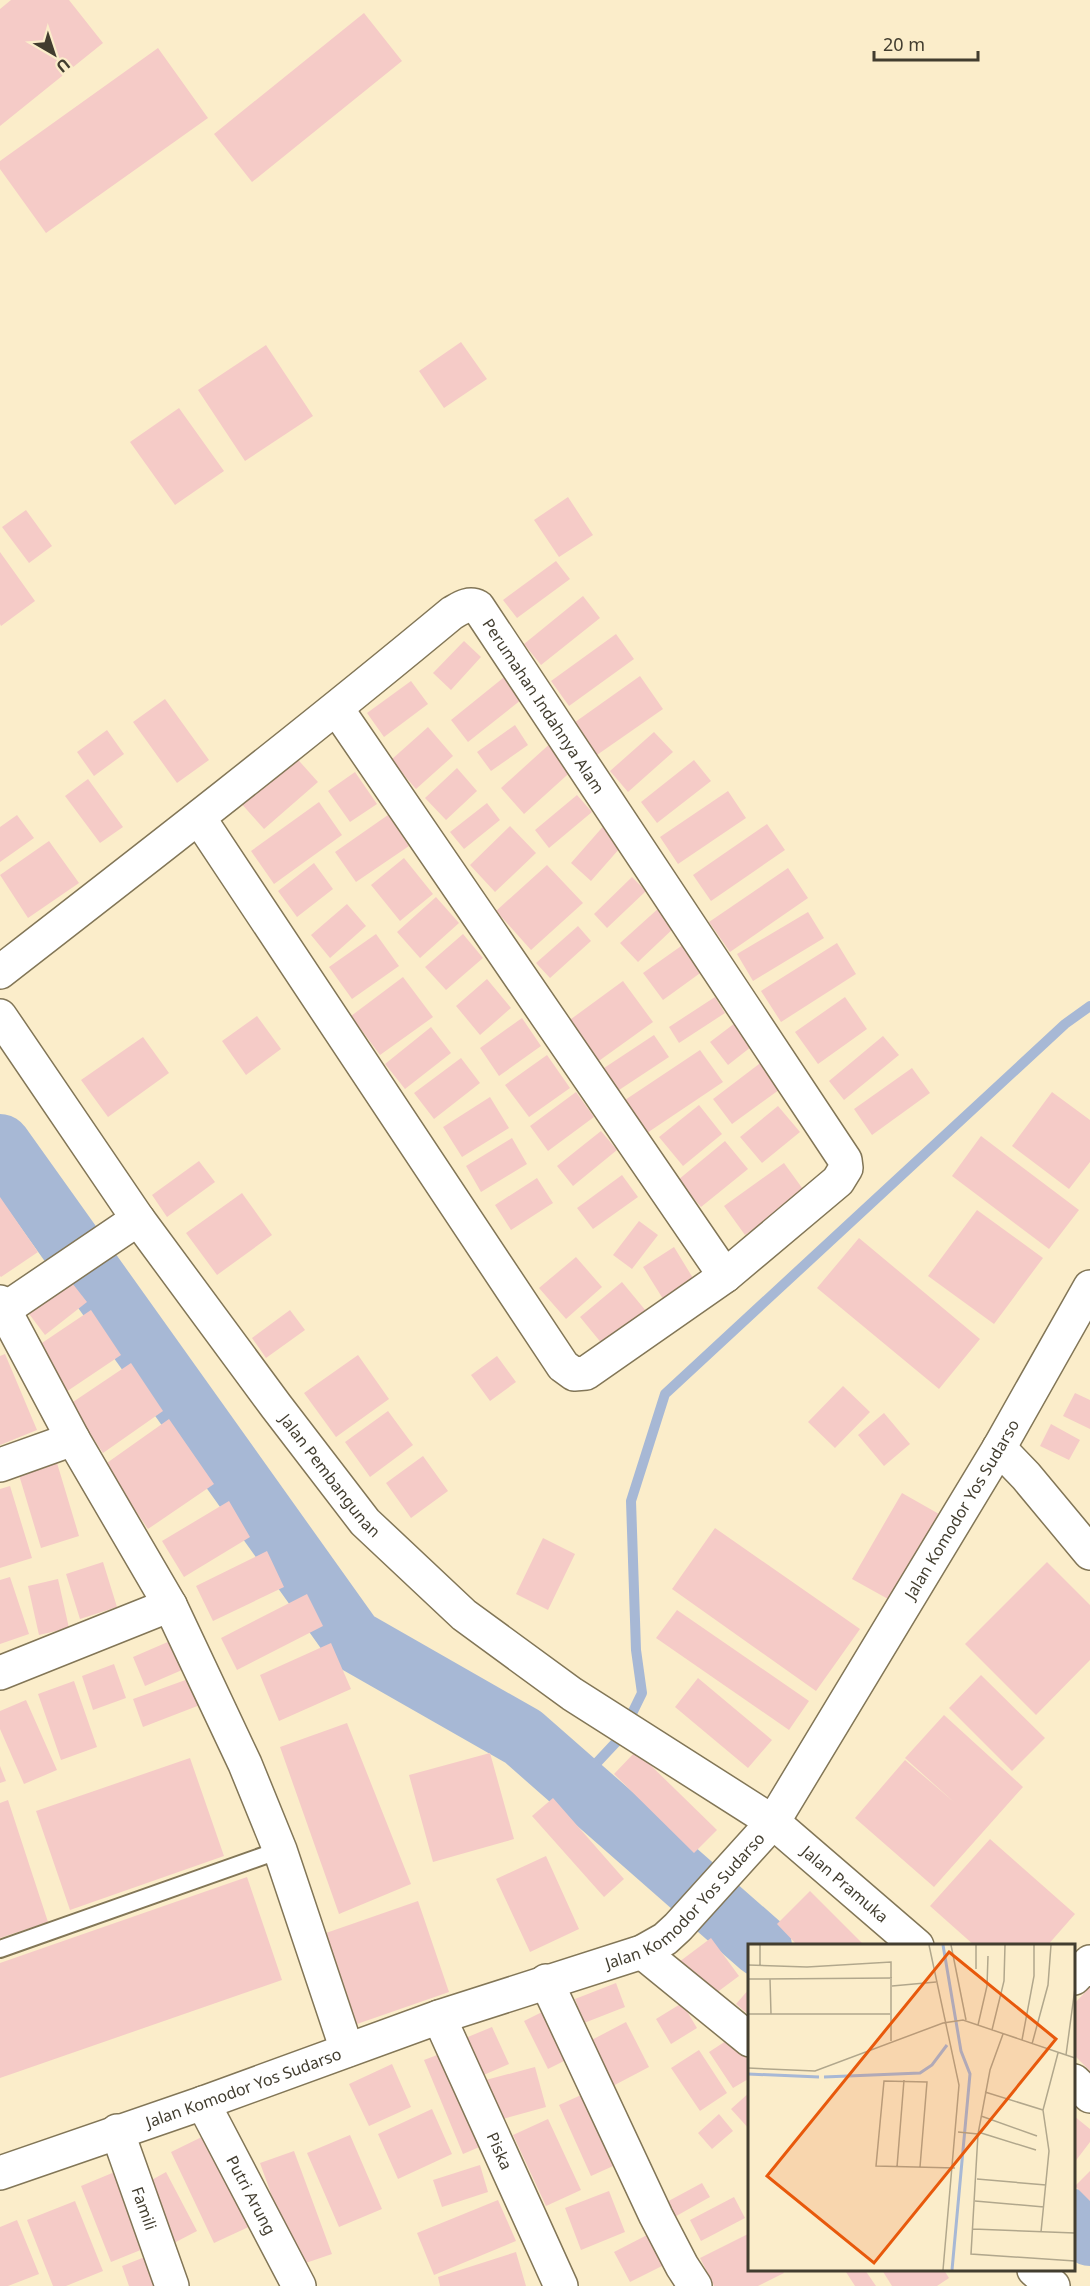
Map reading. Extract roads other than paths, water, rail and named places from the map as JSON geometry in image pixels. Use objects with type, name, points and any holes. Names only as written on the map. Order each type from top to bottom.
[{"type":"street","name":"Perumahan Indahnya Alam","points":[[0,972],[337,709],[452,613],[473,604],[478,607],[845,1160],[846,1168],[838,1181],[725,1276]]},
{"type":"street","points":[[199,818],[563,1366],[574,1374],[586,1373],[725,1276],[337,709]]},
{"type":"street","name":"Jalan Pembangunan","points":[[0,1017],[138,1219],[276,1406],[366,1522],[464,1615],[572,1694],[773,1822]]},
{"type":"street","points":[[138,1219],[46,1281],[5,1318],[170,1605],[245,1764],[280,1850],[347,2050]]},
{"type":"street","name":"Jalan Komodor Yos Sudarso","points":[[0,2173],[203,2103],[439,2017],[642,1952],[665,1939],[773,1822],[999,1448],[1090,1287]]},
{"type":"street","points":[[0,1465],[74,1439]]},
{"type":"street","points":[[999,1448],[1026,1476],[1090,1553]]},
{"type":"street","points":[[0,1673],[170,1605]]},
{"type":"street","name":"Jalan Pramuka","points":[[773,1822],[915,1944]]},
{"type":"street","points":[[642,1952],[748,2038]]},
{"type":"street","points":[[1075,1977],[1090,1962]]},
{"type":"street","points":[[546,1981],[656,2216],[695,2286]]},
{"type":"street","name":"Piska","points":[[439,2017],[561,2286]]},
{"type":"street","points":[[1075,2082],[1090,2096]]},
{"type":"street","name":"Putri Arung","points":[[203,2103],[299,2286]]},
{"type":"street","name":"Famili","points":[[117,2131],[172,2286]]},
{"type":"street","points":[[1035,2271],[1053,2286]]},
{"type":"lane","points":[[0,1948],[280,1850]]},
{"type":"waterway","points":[[576,1785],[620,1738],[642,1693],[636,1650],[631,1501],[665,1394],[1065,1024],[1090,1006]]},
{"type":"waterway","points":[[0,1145],[353,1640],[523,1737],[759,1944]]},
{"type":"waterway","points":[[1075,2221],[1090,2235]]}]
